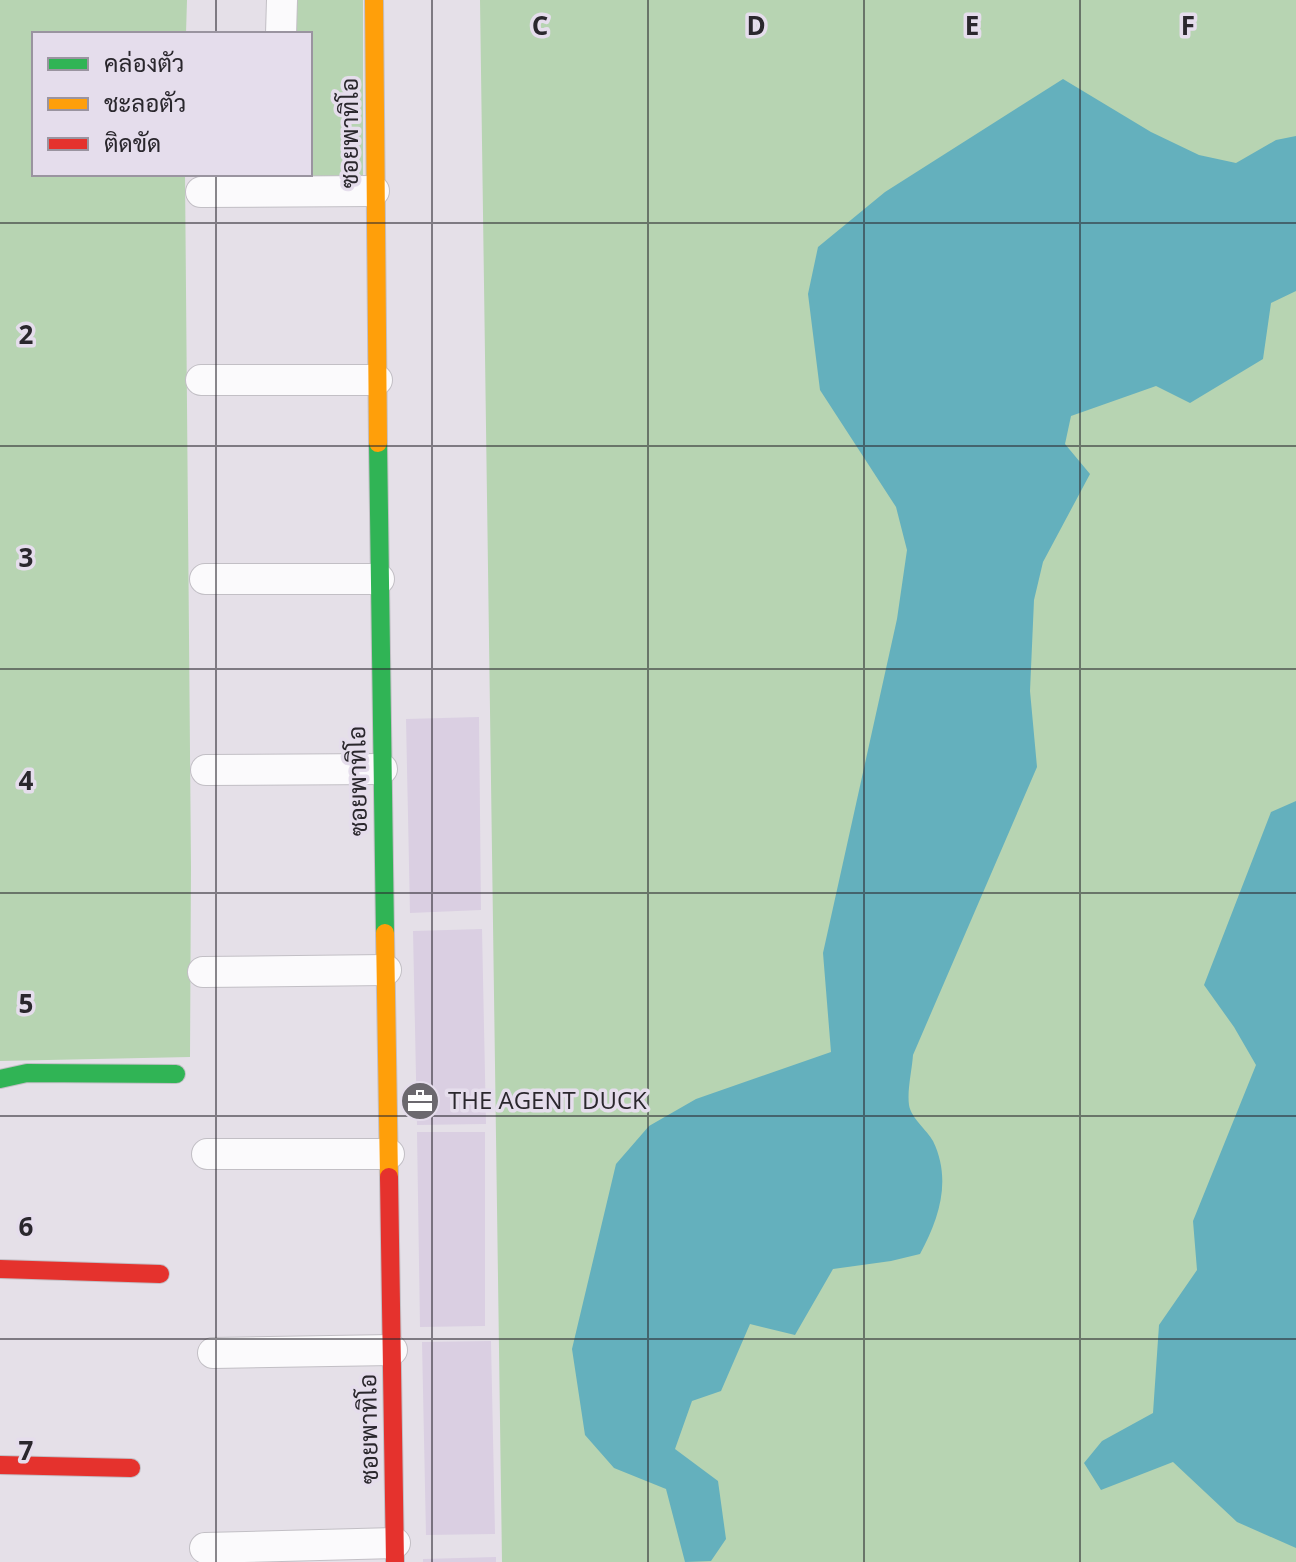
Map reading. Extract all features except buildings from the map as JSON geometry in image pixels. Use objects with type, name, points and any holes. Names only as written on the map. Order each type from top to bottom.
[{"type":"street","points":[[281,32],[282,0]]},
{"type":"street","name":"ซอยพาทิโอ","points":[[374,0],[379,579],[395,1552]]},
{"type":"street","points":[[201,192],[280,183],[374,191]]},
{"type":"street","points":[[201,380],[377,380]]},
{"type":"street","points":[[205,579],[379,579]]},
{"type":"street","points":[[206,770],[382,769]]},
{"type":"street","points":[[203,972],[386,970]]},
{"type":"street","points":[[0,1079],[35,1073],[176,1074]]},
{"type":"street","points":[[207,1154],[389,1154]]},
{"type":"street","points":[[0,1269],[160,1274]]},
{"type":"street","points":[[213,1353],[392,1350]]},
{"type":"street","points":[[0,1465],[131,1468]]},
{"type":"street","points":[[205,1548],[395,1552]]},
{"type":"green space","points":[[0,0],[187,0],[186,32],[32,32],[32,176],[185,176],[190,1057],[0,1061]]},
{"type":"green space","points":[[294,0],[363,0],[363,175],[293,177],[312,176],[312,32],[294,32]]},
{"type":"green space","points":[[480,0],[1296,0],[1296,1562],[502,1562]]},
{"type":"water","points":[[1063,79],[1151,132],[1199,155],[1236,163],[1276,140],[1296,136],[1296,291],[1271,303],[1263,359],[1190,403],[1156,386],[1071,416],[1065,444],[1090,474],[1043,562],[1034,600],[1030,691],[1037,767],[913,1055],[909,1105],[933,1141],[942,1170],[941,1199],[933,1227],[920,1254],[833,1269],[795,1335],[750,1324],[721,1391],[692,1401],[675,1449],[718,1481],[726,1539],[711,1561],[685,1562],[666,1489],[614,1468],[585,1435],[572,1349],[616,1164],[649,1126],[696,1099],[831,1052],[823,953],[897,619],[907,550],[896,507],[820,390],[808,294],[818,247],[885,192]]},
{"type":"water","points":[[1296,801],[1296,1548],[1237,1522],[1173,1462],[1101,1490],[1084,1463],[1102,1441],[1153,1413],[1159,1325],[1197,1270],[1193,1221],[1256,1065],[1204,985],[1271,812]]},
{"type":"traffic: fast","points":[[378,443],[385,933]]},
{"type":"traffic: fast","points":[[0,1079],[27,1073],[176,1074]]},
{"type":"traffic: slow","points":[[374,0],[378,443]]},
{"type":"traffic: slow","points":[[385,933],[389,1177]]},
{"type":"traffic: jam","points":[[389,1177],[395,1562]]},
{"type":"traffic: jam","points":[[0,1269],[160,1274]]},
{"type":"traffic: jam","points":[[0,1465],[131,1468]]},
{"type":"place","name":"THE AGENT DUCK","points":[[420,1101]]}]
